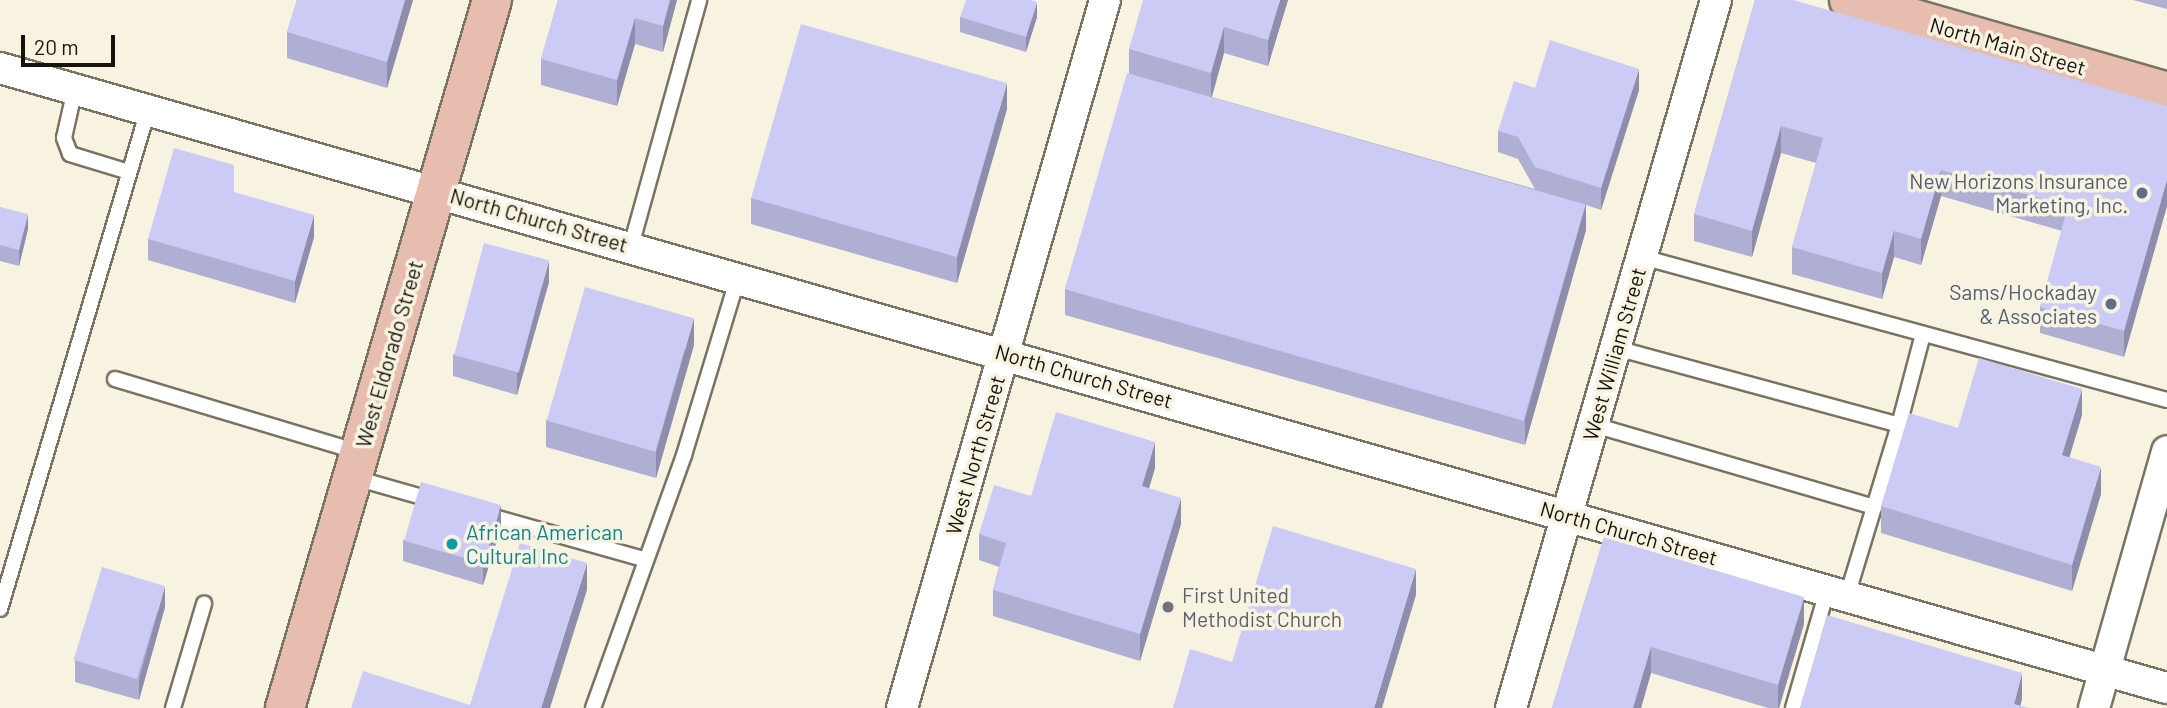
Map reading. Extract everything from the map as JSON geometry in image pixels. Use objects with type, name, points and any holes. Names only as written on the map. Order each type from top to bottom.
[{"type":"main road","name":"West Eldorado Street","points":[[285,708],[492,0]]},
{"type":"main road","name":"North Main Street","points":[[1849,0],[2167,92]]},
{"type":"street","name":"West North Street","points":[[902,708],[1105,0]]},
{"type":"street","name":"West William Street","points":[[1511,708],[1716,0]]},
{"type":"street","name":"North Church Street","points":[[0,68],[631,246],[2167,688]]},
{"type":"street","points":[[2094,708],[2167,451]]},
{"type":"lane","points":[[631,246],[699,0]]},
{"type":"lane","points":[[75,89],[64,138],[70,154],[129,172]]},
{"type":"lane","points":[[0,609],[148,110]]},
{"type":"lane","points":[[1642,257],[2167,400]]},
{"type":"lane","points":[[593,708],[643,559],[684,454],[738,277]]},
{"type":"lane","points":[[1793,708],[1837,593],[1874,507],[1923,334]]},
{"type":"lane","points":[[1616,348],[1899,425]]},
{"type":"lane","points":[[115,379],[357,465],[446,503]]},
{"type":"lane","points":[[1594,425],[1874,507]]},
{"type":"lane","points":[[472,511],[643,559]]},
{"type":"lane","points":[[173,708],[204,604]]},
{"type":"building","points":[[297,0],[405,0],[387,62],[287,32]]},
{"type":"building","points":[[558,0],[670,0],[663,26],[635,18],[617,80],[541,59]]},
{"type":"building","points":[[966,0],[1037,2],[1026,37],[960,17]]},
{"type":"building","points":[[1143,0],[1280,0],[1268,40],[1224,27],[1211,73],[1129,49]]},
{"type":"building","points":[[1755,0],[1793,0],[2167,106],[2167,180],[2124,331],[2040,307],[2068,206],[1941,170],[1921,239],[1894,231],[1882,273],[1792,247],[1823,138],[1781,126],[1752,231],[1694,214]]},
{"type":"building","points":[[801,24],[1007,83],[957,257],[751,198]]},
{"type":"building","points":[[1550,40],[1639,69],[1601,188],[1535,167],[1518,137],[1498,131],[1514,81],[1535,88]]},
{"type":"building","points":[[1127,73],[1586,204],[1524,421],[1065,289]]},
{"type":"building","points":[[174,148],[234,165],[234,192],[314,215],[295,281],[148,239]]},
{"type":"building","points":[[0,207],[28,214],[19,250],[0,245]]},
{"type":"building","points":[[484,243],[549,260],[519,372],[454,355]]},
{"type":"building","points":[[585,287],[694,318],[655,452],[547,421]]},
{"type":"building","points":[[1979,358],[2082,389],[2062,455],[2101,467],[2072,565],[1881,506],[1909,413],[1958,428]]},
{"type":"building","points":[[1056,412],[1155,442],[1142,486],[1181,498],[1140,634],[993,590],[1006,543],[979,534],[994,485],[1031,496]]},
{"type":"building","name":"African American Cultural Inc","points":[[421,482],[501,505],[484,564],[404,541]]},
{"type":"building","points":[[1273,526],[1416,569],[1374,708],[1173,708],[1190,649],[1232,662]]},
{"type":"building","points":[[1604,537],[1804,597],[1778,685],[1651,647],[1633,708],[1552,708]]},
{"type":"building","points":[[520,543],[587,563],[541,708],[351,708],[363,671],[470,705]]},
{"type":"building","points":[[102,567],[165,586],[137,679],[74,660]]},
{"type":"building","points":[[1827,615],[2022,673],[2014,704],[2029,708],[1800,708]]},
{"type":"place","name":"New Horizons Insurance Marketing, Inc.","points":[[2142,193]]},
{"type":"place","name":"Sams/Hockaday & Associates","points":[[2111,304]]},
{"type":"place","name":"African American Cultural Inc","points":[[452,544]]},
{"type":"place","name":"First United Methodist Church","points":[[1168,607]]}]
